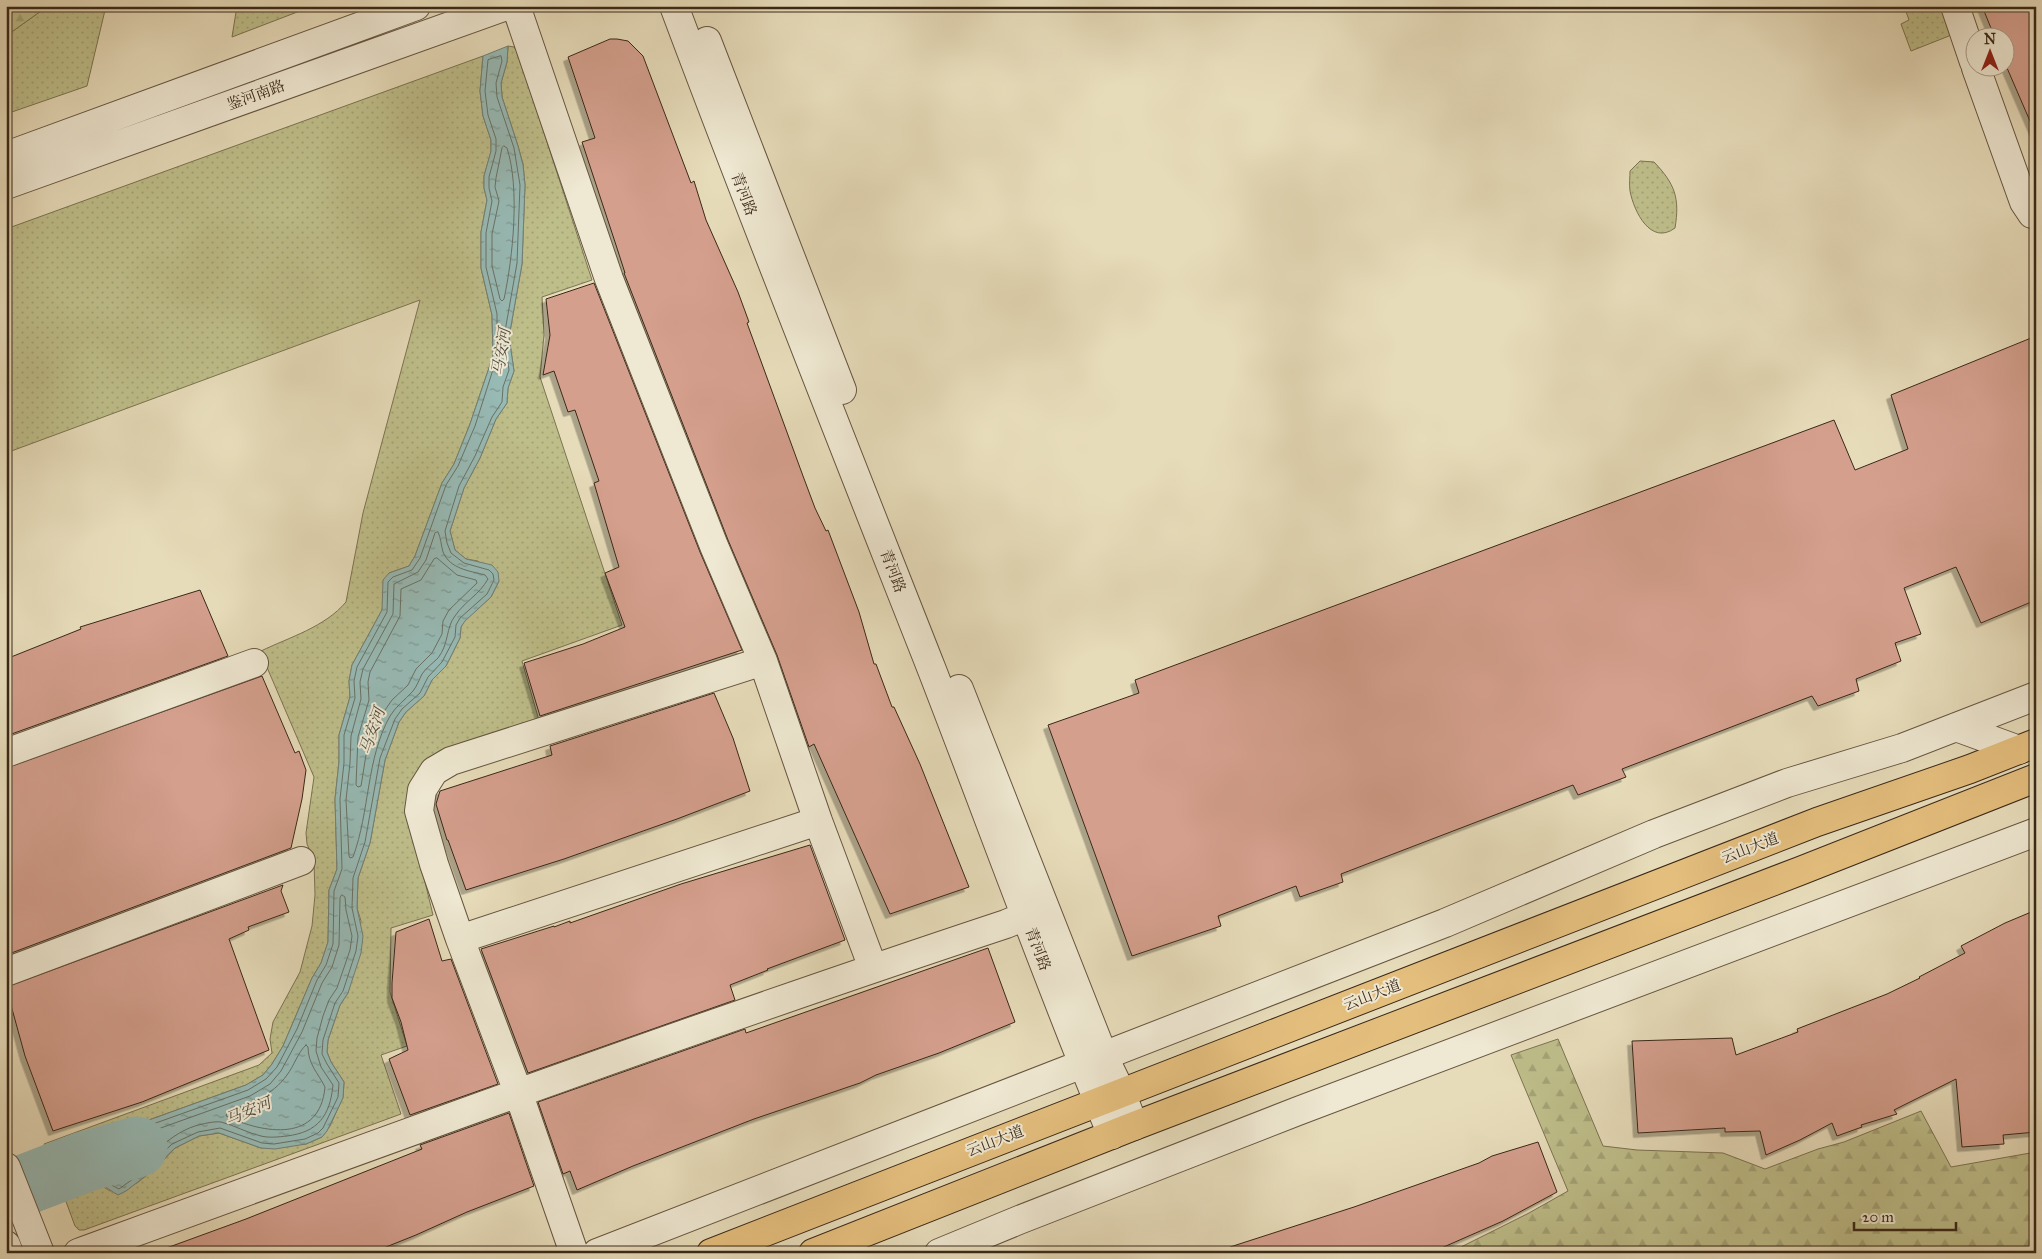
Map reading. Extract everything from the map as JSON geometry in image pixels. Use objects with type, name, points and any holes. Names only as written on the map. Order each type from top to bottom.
[{"type":"main road","name":"云山大道","points":[[711,1253],[1817,822],[2027,747]]},
{"type":"main road","points":[[813,1253],[1123,1130],[2036,778]]},
{"type":"street","name":"鉴河南路","points":[[6,156],[416,6]]},
{"type":"street","name":"鉴河南路","points":[[6,185],[506,6]]},
{"type":"street","points":[[516,6],[609,279],[714,546],[763,661],[818,821],[873,968]]},
{"type":"street","name":"青河路","points":[[674,6],[759,232],[933,674],[1025,916],[1093,1059],[1123,1130]]},
{"type":"street","name":"青河路","points":[[694,6],[904,552],[1093,1059]]},
{"type":"street","points":[[1955,6],[1964,33]]},
{"type":"street","points":[[1964,6],[1972,28]]},
{"type":"street","points":[[1980,78],[2024,202],[2032,214],[2036,215]]},
{"type":"street","points":[[1990,78],[2036,196]]},
{"type":"street","points":[[574,1253],[518,1092],[460,939],[434,864],[419,811],[422,790],[434,771],[451,761],[763,661]]},
{"type":"street","points":[[6,753],[254,663]]},
{"type":"street","points":[[597,1253],[1445,924],[1681,823],[1787,783],[1902,748],[2036,696]]},
{"type":"street","points":[[1956,727],[2027,747]]},
{"type":"street","points":[[460,939],[818,821]]},
{"type":"street","points":[[940,1253],[1028,1216],[1298,1110],[2036,832]]},
{"type":"street","points":[[6,972],[301,861]]},
{"type":"street","points":[[78,1253],[518,1092],[1025,916]]},
{"type":"street","points":[[7,1168],[40,1253]]},
{"type":"street","points":[[6,1245],[9,1253]]},
{"type":"green space","points":[[6,6],[48,6],[6,36]]},
{"type":"green space","points":[[48,6],[106,6],[87,86],[6,114],[6,36]]},
{"type":"green space","points":[[237,6],[313,6],[232,37]]},
{"type":"green space","points":[[1904,6],[1944,6],[1954,34],[1911,51],[1901,24],[1909,20]]},
{"type":"green space","points":[[508,46],[514,47],[518,53],[592,280],[542,297],[544,335],[540,377],[622,625],[522,661],[540,724],[430,757],[422,765],[415,777],[409,816],[433,915],[391,928],[390,992],[407,1046],[381,1055],[401,1114],[84,1230],[79,1230],[75,1226],[61,1188],[74,1184],[92,1183],[110,1191],[137,1183],[158,1166],[175,1148],[199,1136],[219,1133],[261,1148],[306,1144],[322,1137],[330,1126],[343,1097],[344,1082],[327,1052],[328,1040],[340,1005],[348,993],[352,978],[361,921],[357,908],[358,878],[370,843],[385,760],[399,722],[406,712],[424,696],[432,680],[446,666],[460,638],[461,627],[464,621],[491,597],[499,581],[478,561],[466,559],[455,550],[450,531],[464,488],[480,458],[496,419],[507,403],[508,388],[514,371],[509,337],[522,264],[525,185],[523,164],[502,97],[501,83],[507,62]]},
{"type":"green space","points":[[483,56],[480,91],[483,116],[491,140],[491,152],[484,176],[487,200],[481,232],[481,268],[492,315],[493,356],[470,424],[454,464],[442,483],[415,556],[409,566],[389,573],[382,610],[352,665],[349,681],[350,697],[339,735],[339,762],[335,799],[337,869],[329,890],[328,942],[321,963],[312,978],[283,1046],[263,1075],[246,1085],[49,1156],[44,1144],[259,1065],[272,1053],[270,1039],[273,1022],[300,972],[312,926],[315,895],[314,861],[307,844],[306,833],[314,777],[266,665],[266,655],[261,651],[318,625],[338,611],[346,602],[363,513],[420,300],[6,453],[6,229]]},
{"type":"green space","points":[[1640,161],[1654,162],[1667,177],[1674,192],[1677,208],[1675,228],[1666,232],[1658,233],[1651,230],[1635,208],[1630,191],[1630,171]]},
{"type":"green space","points":[[1558,1039],[1603,1146],[1637,1150],[1723,1153],[1765,1169],[1818,1149],[1844,1142],[1921,1111],[1951,1167],[2036,1152],[2036,1253],[1454,1253],[1463,1246],[1568,1191],[1511,1055]]},
{"type":"water","points":[[508,46],[507,62],[501,83],[502,97],[523,165],[525,185],[522,264],[509,337],[514,371],[508,388],[507,403],[496,419],[480,458],[464,488],[450,531],[455,550],[466,559],[492,565],[498,572],[499,581],[491,597],[461,627],[460,638],[446,666],[432,680],[424,696],[406,712],[399,722],[385,760],[370,843],[358,878],[357,908],[363,936],[361,953],[348,993],[340,1005],[328,1040],[327,1052],[344,1082],[343,1098],[327,1131],[322,1137],[306,1144],[275,1149],[261,1148],[219,1133],[199,1136],[175,1148],[147,1175],[118,1195],[103,1185],[90,1182],[61,1188],[49,1156],[246,1085],[263,1075],[283,1046],[312,978],[321,963],[328,942],[329,890],[337,869],[335,799],[339,762],[339,735],[350,697],[349,681],[352,665],[382,610],[383,580],[389,573],[409,566],[415,556],[442,483],[454,464],[470,424],[493,356],[492,315],[481,268],[481,232],[487,200],[484,176],[491,151],[491,140],[483,116],[480,91],[483,56]]},
{"type":"building","points":[[1982,6],[2036,6],[2036,135],[2011,78],[2014,78],[2014,28],[1991,28]]},
{"type":"building","points":[[610,39],[628,41],[643,56],[691,183],[694,181],[706,220],[738,292],[749,322],[747,323],[815,508],[826,531],[828,530],[859,612],[874,664],[876,664],[892,707],[894,707],[920,764],[969,887],[890,914],[814,744],[809,747],[777,655],[728,540],[624,273],[582,142],[595,138],[568,57]]},
{"type":"building","points":[[594,283],[700,552],[742,650],[540,716],[524,663],[583,644],[625,627],[605,573],[619,567],[594,483],[599,481],[575,410],[568,412],[554,371],[543,375],[550,335],[546,299]]},
{"type":"building","points":[[2036,336],[2036,600],[1981,623],[1956,567],[1904,588],[1921,634],[1895,643],[1901,661],[1856,679],[1859,691],[1818,706],[1812,696],[1622,769],[1626,777],[1578,795],[1573,785],[1341,874],[1343,882],[1300,897],[1296,886],[1218,916],[1221,926],[1132,956],[1048,725],[1139,693],[1135,680],[1834,420],[1855,470],[1908,449],[1891,395]]},
{"type":"building","points":[[200,590],[228,656],[6,736],[6,659],[81,629],[80,627]]},
{"type":"building","points":[[262,676],[295,753],[299,751],[306,770],[302,799],[291,848],[6,955],[6,768]]},
{"type":"building","points":[[714,693],[733,738],[750,791],[564,859],[466,890],[436,804],[440,791],[552,755],[550,746]]},
{"type":"building","points":[[810,845],[845,940],[730,985],[735,1000],[528,1073],[481,949],[570,921],[570,923],[681,884]]},
{"type":"building","points":[[283,885],[281,891],[289,912],[248,927],[249,930],[229,939],[269,1050],[142,1102],[53,1131],[25,1056],[6,987]]},
{"type":"building","points":[[2036,910],[2036,1132],[2003,1135],[2004,1144],[1962,1147],[1956,1079],[1894,1110],[1897,1114],[1861,1125],[1862,1127],[1837,1136],[1832,1123],[1766,1155],[1760,1131],[1725,1132],[1725,1128],[1638,1133],[1632,1041],[1732,1038],[1736,1055],[1798,1032],[1797,1029],[1887,994],[1965,953],[1961,946],[2005,923]]},
{"type":"building","points":[[429,919],[442,961],[451,959],[498,1084],[410,1115],[389,1059],[408,1050],[401,1022],[392,998],[396,932]]},
{"type":"building","points":[[988,948],[1015,1022],[939,1053],[876,1075],[860,1083],[754,1119],[577,1190],[570,1171],[563,1174],[538,1102],[745,1029],[746,1033]]},
{"type":"building","points":[[509,1113],[534,1186],[467,1212],[416,1235],[371,1253],[161,1253],[161,1250],[246,1219],[422,1149],[420,1145]]},
{"type":"building","points":[[1538,1142],[1557,1192],[1503,1221],[1430,1253],[1231,1253],[1230,1247],[1354,1207],[1479,1163],[1492,1156]]},
{"type":"waterway","name":"马安河","points":[[6,1192],[84,1162],[137,1147]]}]
